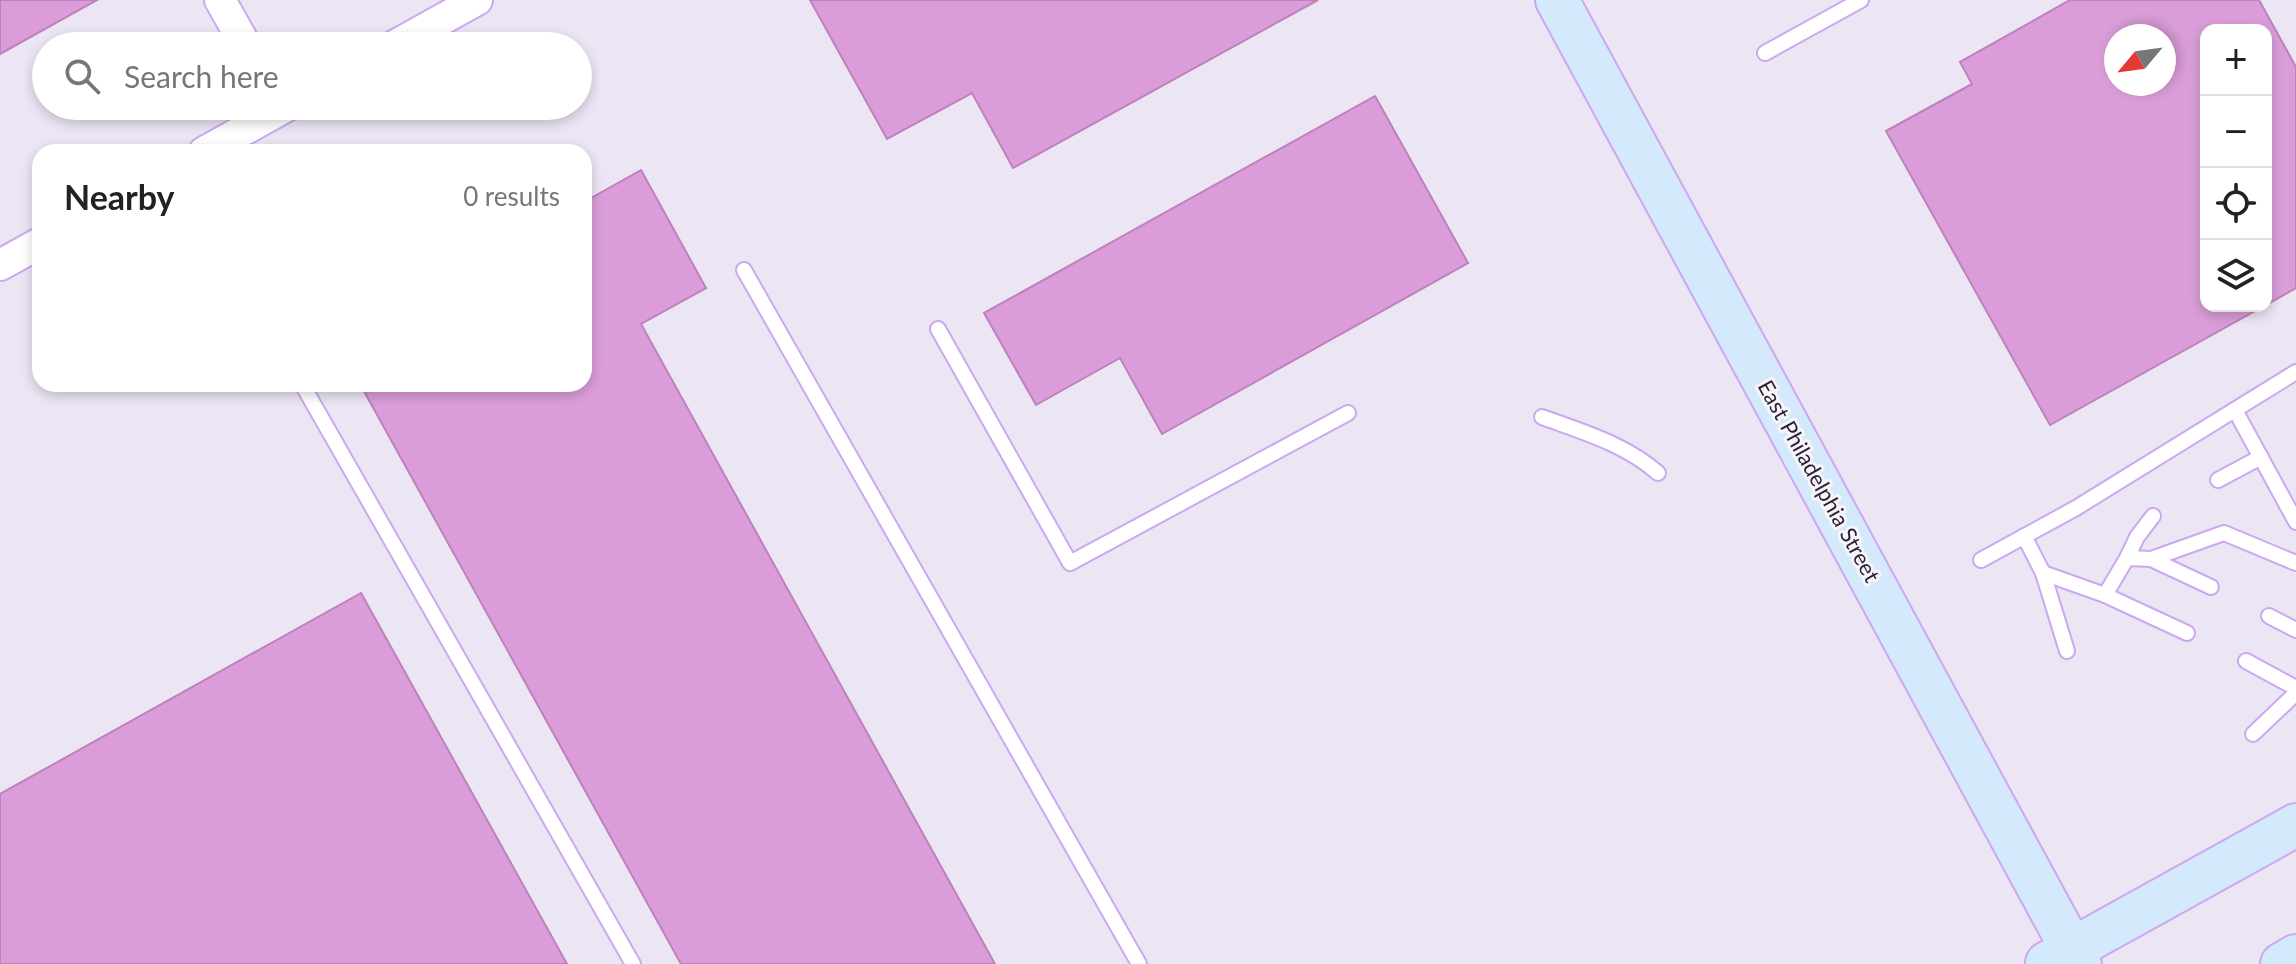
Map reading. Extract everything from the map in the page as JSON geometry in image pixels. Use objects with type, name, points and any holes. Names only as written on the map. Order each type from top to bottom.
[{"type":"street","points":[[220,0],[238,32]]},
{"type":"street","points":[[419,32],[477,0]]},
{"type":"street","name":"East Philadelphia Street","points":[[1557,0],[2066,959]]},
{"type":"street","points":[[218,144],[259,120]]},
{"type":"street","points":[[0,265],[32,247]]},
{"type":"street","points":[[2066,959],[2296,825]]},
{"type":"street","points":[[2282,964],[2296,956]]},
{"type":"lane","points":[[1765,53],[1861,0]]},
{"type":"lane","points":[[744,270],[1139,964]]},
{"type":"lane","points":[[938,329],[1070,563],[1348,413]]},
{"type":"lane","points":[[1981,560],[2076,508],[2296,372]]},
{"type":"lane","points":[[307,392],[633,964]]},
{"type":"lane","points":[[2235,410],[2296,522]]},
{"type":"lane","points":[[1542,417],[1607,441],[1642,459],[1658,473]]},
{"type":"lane","points":[[2218,480],[2261,457]]},
{"type":"lane","points":[[2105,595],[2137,537],[2153,516]]},
{"type":"lane","points":[[2127,558],[2151,559],[2224,533],[2296,563]]},
{"type":"lane","points":[[2024,536],[2043,573],[2067,651]]},
{"type":"lane","points":[[2151,559],[2211,587]]},
{"type":"lane","points":[[2043,573],[2105,595],[2187,633]]},
{"type":"lane","points":[[2269,616],[2296,630]]},
{"type":"lane","points":[[2246,661],[2296,690],[2253,734]]},
{"type":"building","points":[[0,0],[97,0],[40,32],[32,32],[32,36],[0,54]]},
{"type":"building","points":[[810,0],[1318,0],[1013,168],[972,93],[887,139]]},
{"type":"building","points":[[2070,0],[2259,0],[2296,67],[2296,288],[2272,302],[2272,24],[2200,24],[2200,312],[2253,312],[2050,425],[1886,131],[1972,84],[1960,62]]},
{"type":"building","points":[[1375,96],[1468,263],[1162,434],[1120,358],[1036,405],[984,313]]},
{"type":"building","points":[[641,170],[706,288],[641,324],[995,964],[681,964],[364,392],[592,392],[592,198]]},
{"type":"building","points":[[361,593],[567,964],[0,964],[0,794]]}]
